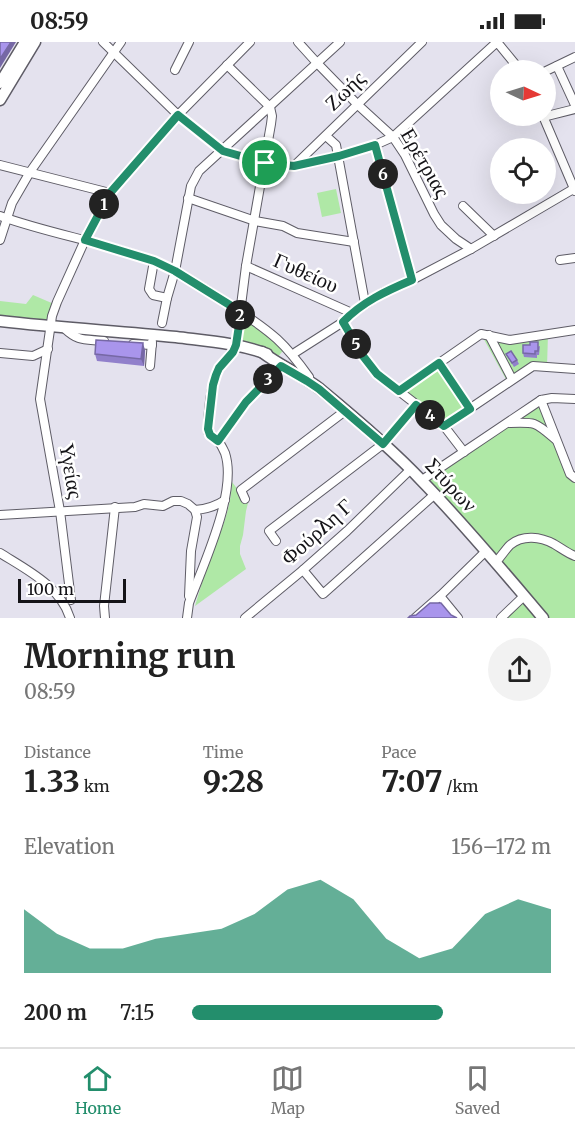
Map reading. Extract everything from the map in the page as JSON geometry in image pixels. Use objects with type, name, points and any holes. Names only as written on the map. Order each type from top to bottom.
[{"type":"main road","points":[[0,83],[25,42]]},
{"type":"main road","points":[[0,100],[35,42]]},
{"type":"main road","name":"Στύρων","points":[[0,321],[152,340],[236,345],[262,352],[306,373],[319,389]]},
{"type":"main road","name":"Στύρων","points":[[262,352],[319,389],[411,469],[543,618]]},
{"type":"street","points":[[103,42],[178,115],[223,151],[265,163],[294,166],[339,156],[393,137],[497,42],[512,60]]},
{"type":"street","points":[[0,240],[3,217],[30,172],[121,42]]},
{"type":"street","points":[[175,70],[189,42]]},
{"type":"street","name":"Υγείας","points":[[71,600],[60,511],[40,399],[52,316],[85,240],[110,193],[178,115],[250,42]]},
{"type":"street","name":"Ερέτριας","points":[[298,42],[358,105],[393,137],[405,155],[441,225],[471,249]]},
{"type":"street","points":[[162,323],[175,271],[188,198],[199,171],[340,42]]},
{"type":"street","name":"Ζωής","points":[[294,166],[422,42]]},
{"type":"street","points":[[556,112],[575,107],[557,66],[575,57]]},
{"type":"street","points":[[189,603],[225,500],[229,474],[224,451],[218,441],[210,435],[208,429],[213,385],[219,368],[236,345],[246,266],[272,124],[270,106],[227,65]]},
{"type":"street","points":[[296,352],[343,322],[365,303],[471,249],[575,189],[547,126]]},
{"type":"street","points":[[326,135],[336,145],[339,156],[365,303]]},
{"type":"street","points":[[375,145],[412,280]]},
{"type":"street","points":[[0,165],[110,193]]},
{"type":"street","points":[[188,198],[255,220],[283,226],[297,233],[354,242]]},
{"type":"street","points":[[463,206],[494,236]]},
{"type":"street","points":[[3,217],[154,261],[175,271],[241,312],[275,337],[306,373]]},
{"type":"street","points":[[560,260],[575,258]]},
{"type":"street","points":[[154,261],[149,289],[153,295],[167,298]]},
{"type":"street","name":"Γυθείου","points":[[246,266],[352,313]]},
{"type":"street","points":[[343,322],[363,356],[377,374],[444,426],[464,452]]},
{"type":"street","points":[[64,328],[78,339],[110,342]]},
{"type":"street","points":[[399,391],[485,335],[510,340],[575,330]]},
{"type":"street","points":[[485,335],[512,380]]},
{"type":"street","points":[[120,342],[152,340],[150,366]]},
{"type":"street","points":[[285,347],[296,352],[302,359],[306,373]]},
{"type":"street","points":[[0,354],[33,356],[48,349]]},
{"type":"street","points":[[439,363],[470,409]]},
{"type":"street","points":[[218,441],[246,402],[281,366]]},
{"type":"street","points":[[444,426],[533,366],[575,369]]},
{"type":"street","points":[[422,480],[541,400],[575,399]]},
{"type":"street","points":[[541,400],[570,474],[575,478]]},
{"type":"street","points":[[276,541],[269,531],[383,444],[416,405]]},
{"type":"street","points":[[245,499],[241,490],[345,411]]},
{"type":"street","points":[[508,423],[534,423],[556,440]]},
{"type":"street","name":"Φούρλη Γ","points":[[245,618],[347,531],[411,469]]},
{"type":"street","points":[[303,570],[323,594],[435,494]]},
{"type":"street","points":[[195,510],[217,506],[225,500]]},
{"type":"street","points":[[0,515],[135,507],[144,504],[163,506],[174,501],[188,504],[195,510],[197,517],[190,551],[187,618]]},
{"type":"street","points":[[105,618],[104,606],[115,507]]},
{"type":"street","points":[[495,563],[508,546],[523,538],[531,537],[549,542],[575,556]]},
{"type":"street","points":[[415,618],[485,552]]},
{"type":"street","points":[[0,553],[48,585],[67,607],[70,618]]},
{"type":"street","points":[[440,596],[458,618]]},
{"type":"street","points":[[501,618],[524,596]]},
{"type":"green space","points":[[336,189],[341,213],[322,217],[317,193]]},
{"type":"green space","points":[[33,295],[54,304],[48,320],[0,315],[0,301],[26,304]]},
{"type":"green space","points":[[241,312],[286,347],[277,358],[236,345]]},
{"type":"green space","points":[[481,334],[510,340],[548,334],[547,367],[533,366],[508,383]]},
{"type":"green space","points":[[439,363],[470,409],[444,426],[399,391]]},
{"type":"green space","points":[[541,400],[575,478],[575,618],[501,618],[524,597],[422,480]]},
{"type":"green space","points":[[232,482],[248,503],[240,546],[240,554],[246,569],[195,606],[225,520]]},
{"type":"building","points":[[0,42],[11,42],[0,59]]},
{"type":"building","points":[[96,340],[143,343],[141,359],[95,354]]},
{"type":"building","points":[[530,342],[538,342],[538,351],[535,351],[535,354],[523,353],[523,345],[530,345]]},
{"type":"building","points":[[511,351],[517,360],[512,363],[506,354]]},
{"type":"building","points":[[430,603],[441,603],[451,615],[457,618],[408,618],[416,615]]},
{"type":"route","points":[[178,115],[223,151],[265,163],[294,166],[375,145],[412,280],[365,303],[343,322],[363,356],[377,374],[399,391],[439,363],[470,409],[444,426],[416,405],[383,444],[319,389],[281,366],[246,402],[218,441],[210,435],[208,429],[213,385],[219,368],[236,345],[241,312],[175,271],[154,261],[85,240],[117,183],[178,115]]}]
